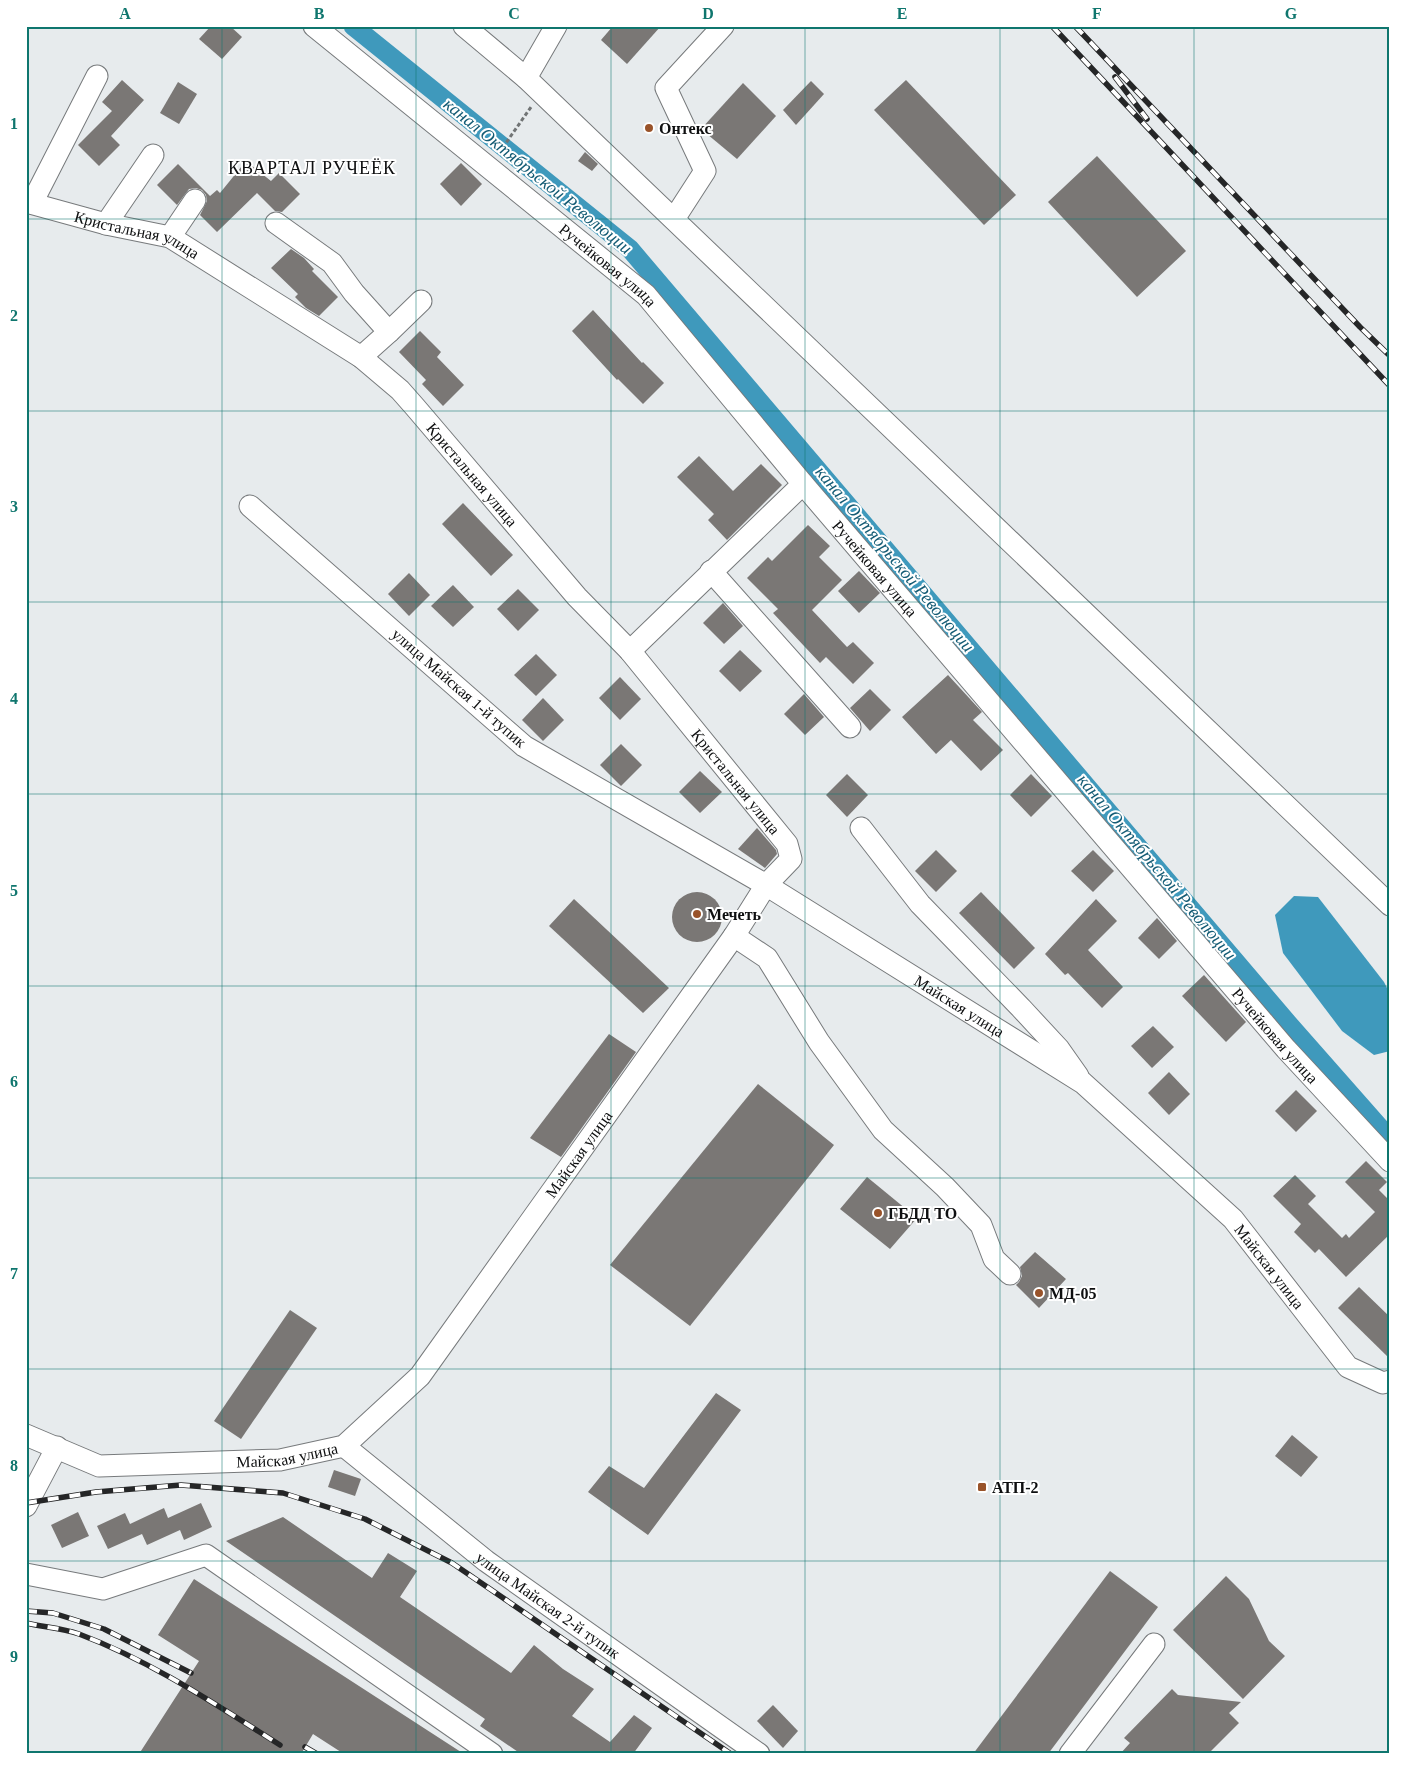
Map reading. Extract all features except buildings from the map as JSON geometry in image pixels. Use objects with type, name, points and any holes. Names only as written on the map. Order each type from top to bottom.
[{"type":"street","name":"Ручейковая улица","points":[[314,26],[646,295],[803,484],[1286,1049],[1390,1161]]},
{"type":"street","points":[[464,26],[542,93],[1390,905]]},
{"type":"street","points":[[526,78],[556,26]]},
{"type":"street","points":[[674,219],[705,171],[666,88],[723,26]]},
{"type":"street","points":[[29,202],[97,76]]},
{"type":"street","points":[[106,224],[153,155]]},
{"type":"street","points":[[170,237],[195,200]]},
{"type":"street","name":"Кристальная улица","points":[[29,202],[106,224],[170,237],[361,357],[400,390],[577,597],[630,651],[787,844],[792,859],[766,885]]},
{"type":"street","points":[[276,223],[332,263],[354,293],[389,332]]},
{"type":"street","points":[[361,357],[421,301]]},
{"type":"street","points":[[630,651],[803,484]]},
{"type":"street","name":"улица Майская 1-й тупик","points":[[250,506],[524,746],[766,885]]},
{"type":"street","points":[[712,571],[850,727]]},
{"type":"street","name":"Майская улица","points":[[861,828],[920,904],[1022,1008],[1059,1049],[1083,1083]]},
{"type":"street","name":"Майская улица","points":[[26,1435],[100,1466],[280,1460],[344,1446],[420,1376],[734,936],[766,885],[1083,1083],[1233,1219],[1348,1367],[1383,1383],[1390,1381]]},
{"type":"street","points":[[734,936],[767,958],[819,1042],[883,1130],[945,1187],[981,1225],[994,1259],[1010,1274]]},
{"type":"street","name":"улица Майская 2-й тупик","points":[[344,1446],[486,1561],[759,1754]]},
{"type":"street","points":[[26,1506],[57,1447]]},
{"type":"street","points":[[26,1574],[103,1589],[206,1555],[492,1754]]},
{"type":"street","points":[[1070,1754],[1154,1644]]},
{"type":"path","points":[[500,152],[542,93]]},
{"type":"water","points":[[1294,896],[1318,897],[1384,982],[1390,994],[1390,1051],[1374,1055],[1342,1031],[1283,953],[1275,915]]},
{"type":"waterway","name":"канал Октябрьской Революции","points":[[353,26],[630,249],[1286,1021],[1390,1139]]},
{"type":"railway","points":[[1052,26],[1390,386]]},
{"type":"railway","points":[[1075,26],[1360,327],[1390,356]]},
{"type":"railway","points":[[1115,77],[1147,119]]},
{"type":"railway","points":[[26,1503],[96,1492],[181,1485],[283,1493],[365,1519],[452,1563],[731,1754]]},
{"type":"railway","points":[[26,1611],[53,1613],[104,1629],[191,1673]]},
{"type":"railway","points":[[26,1623],[79,1634],[132,1657],[182,1684],[280,1745]]},
{"type":"railway","points":[[305,1747],[317,1754]]},
{"type":"place","name":"Онтекс","points":[[649,128]]},
{"type":"place","name":"Мечеть","points":[[697,914]]},
{"type":"place","name":"ГБДД ТО","points":[[878,1213]]},
{"type":"place","name":"МД-05","points":[[1039,1293]]},
{"type":"place","name":"АТП-2","points":[[982,1487]]},
{"type":"district","name":"КВАРТАЛ РУЧЕЁК","points":[[312,168]]}]
